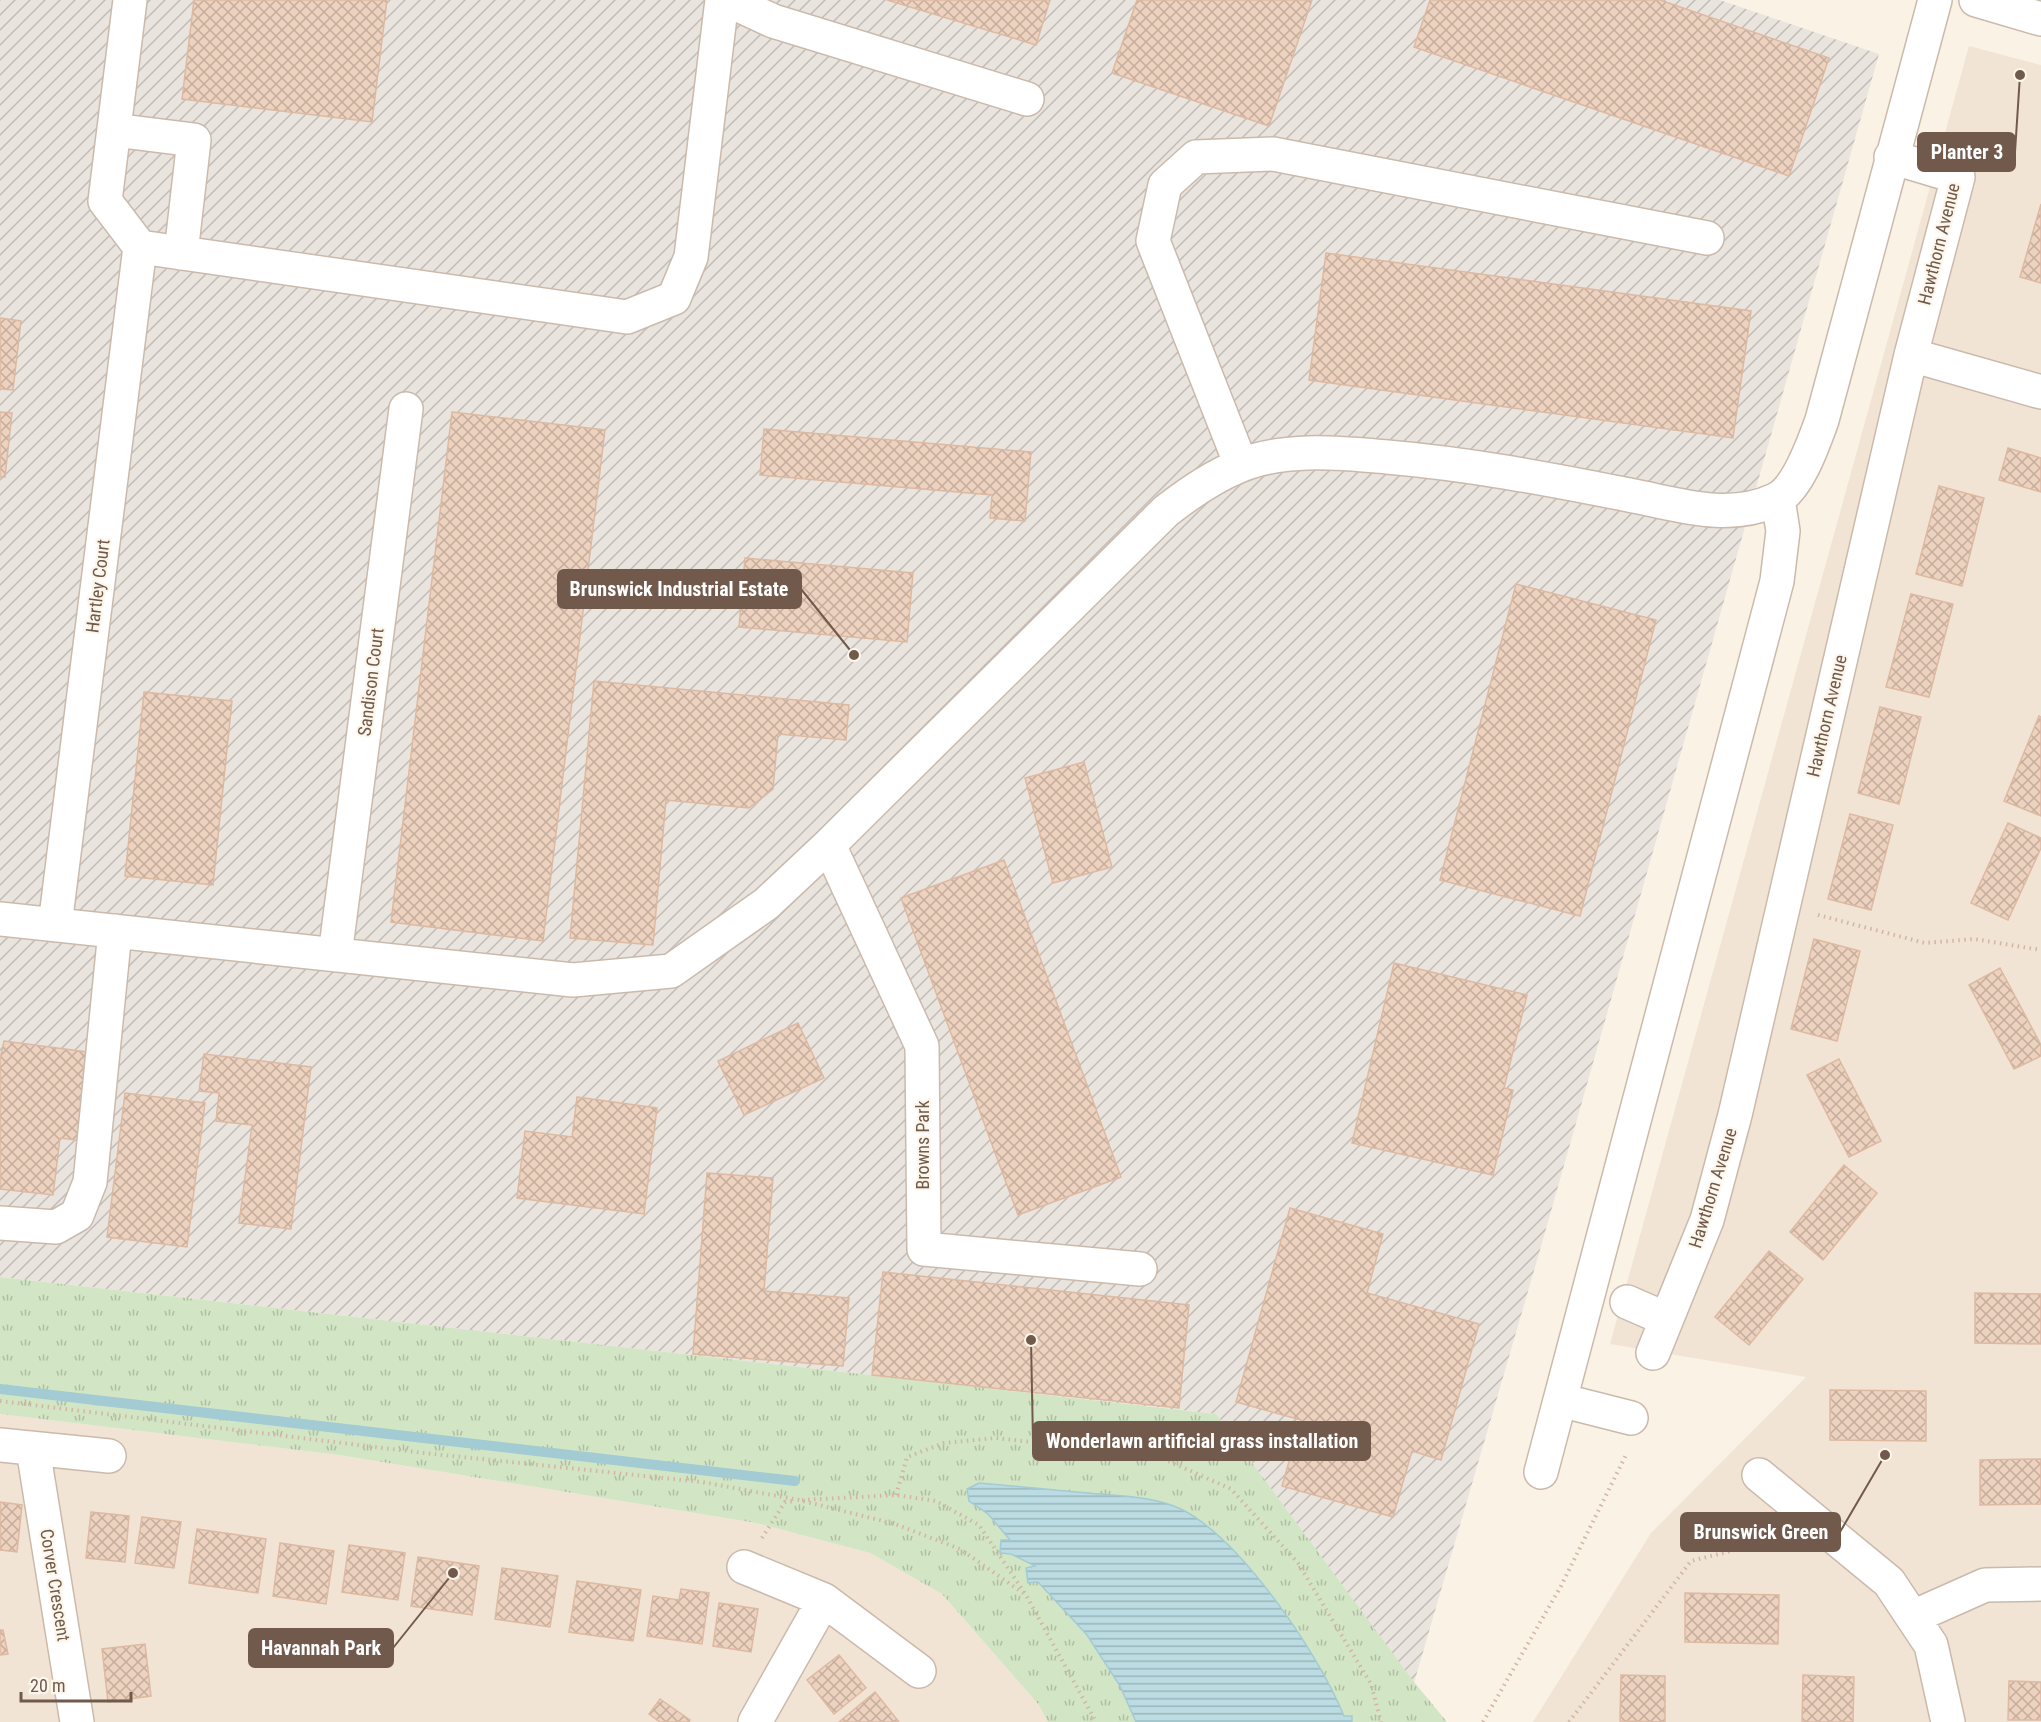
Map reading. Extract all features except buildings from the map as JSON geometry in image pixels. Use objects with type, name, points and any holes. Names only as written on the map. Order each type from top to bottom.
[{"type":"street","points":[[130,0],[105,201],[140,247],[627,317],[674,298],[691,257],[722,0]]},
{"type":"street","points":[[728,0],[773,21],[1027,99]]},
{"type":"street","points":[[0,919],[573,980],[671,971],[766,904],[829,845],[1166,511],[1195,489],[1241,465],[1281,456],[1338,452],[1433,461],[1540,477],[1703,510],[1742,512],[1778,499],[1805,466],[1822,420],[1935,0]]},
{"type":"street","points":[[1976,0],[2041,19]]},
{"type":"street","points":[[114,130],[194,140],[181,253]]},
{"type":"street","points":[[1241,465],[1153,241],[1165,185],[1196,157],[1273,154],[1707,238]]},
{"type":"street","name":"Hawthorn Avenue","points":[[1653,1353],[1707,1220],[1735,1115],[1911,355],[1958,177],[1891,157]]},
{"type":"street","name":"Hartley Court","points":[[55,925],[140,247]]},
{"type":"street","points":[[1911,355],[2041,392]]},
{"type":"street","name":"Sandison Court","points":[[335,955],[406,409]]},
{"type":"street","points":[[1541,1472],[1777,581],[1783,531],[1778,499]]},
{"type":"street","name":"Browns Park","points":[[829,845],[922,1046],[924,1249],[1140,1269]]},
{"type":"street","points":[[0,1223],[56,1227],[77,1215],[90,1182],[115,931]]},
{"type":"street","points":[[1627,1302],[1666,1319]]},
{"type":"street","points":[[1560,1400],[1632,1430]]},
{"type":"street","points":[[0,1445],[109,1456]]},
{"type":"street","name":"Corver Crescent","points":[[33,1449],[77,1722]]},
{"type":"street","points":[[1759,1475],[1889,1582],[1931,1645],[1948,1722]]},
{"type":"street","points":[[744,1567],[824,1600],[919,1671]]},
{"type":"street","points":[[1913,1617],[1985,1585],[2041,1584]]},
{"type":"street","points":[[755,1722],[824,1600]]},
{"type":"path","points":[[1782,906],[1926,943],[1974,939],[2041,950]]},
{"type":"path","points":[[0,1401],[424,1453],[702,1482],[798,1500],[895,1524],[960,1549],[1026,1595]]},
{"type":"path","points":[[1483,1722],[1561,1586],[1632,1430]]},
{"type":"path","points":[[896,1495],[907,1457],[944,1443],[996,1438],[1157,1456],[1231,1489],[1298,1563],[1371,1684],[1381,1722]]},
{"type":"path","points":[[744,1567],[785,1502],[896,1495],[936,1501],[980,1525],[1026,1595],[1096,1722]]},
{"type":"path","points":[[1569,1722],[1691,1561],[1821,1528]]},
{"type":"shaded area","points":[[0,0],[1720,0],[1879,54],[1538,1257],[1414,1683],[1216,1414],[0,1277]]},
{"type":"shaded area","points":[[1969,46],[2041,65],[2041,1722],[1533,1722],[1651,1533],[1806,1377],[1610,1344]]},
{"type":"shaded area","points":[[0,1414],[339,1455],[756,1523],[870,1553],[942,1594],[1038,1704],[1048,1722],[0,1722]]},
{"type":"green space","points":[[0,1277],[1216,1414],[1414,1682],[1447,1722],[1048,1722],[1038,1704],[942,1594],[870,1553],[756,1523],[339,1455],[0,1414]]},
{"type":"water","points":[[979,1483],[1137,1497],[1172,1505],[1183,1510],[1206,1525],[1253,1572],[1298,1632],[1317,1662],[1344,1716],[1352,1716],[1352,1722],[1136,1722],[1120,1686],[1087,1635],[1038,1582],[1028,1583],[1026,1568],[1035,1566],[1011,1554],[1000,1553],[1001,1540],[1010,1540],[988,1514],[969,1501],[967,1489]]},
{"type":"waterway","points":[[0,1389],[795,1481]]},
{"type":"place","name":"Planter 3","points":[[2020,75]]},
{"type":"place","name":"Brunswick Industrial Estate","points":[[854,655]]},
{"type":"place","name":"Wonderlawn artificial grass installation","points":[[1031,1340]]},
{"type":"place","name":"Brunswick Green","points":[[1885,1455]]},
{"type":"place","name":"Havannah Park","points":[[453,1573]]}]
